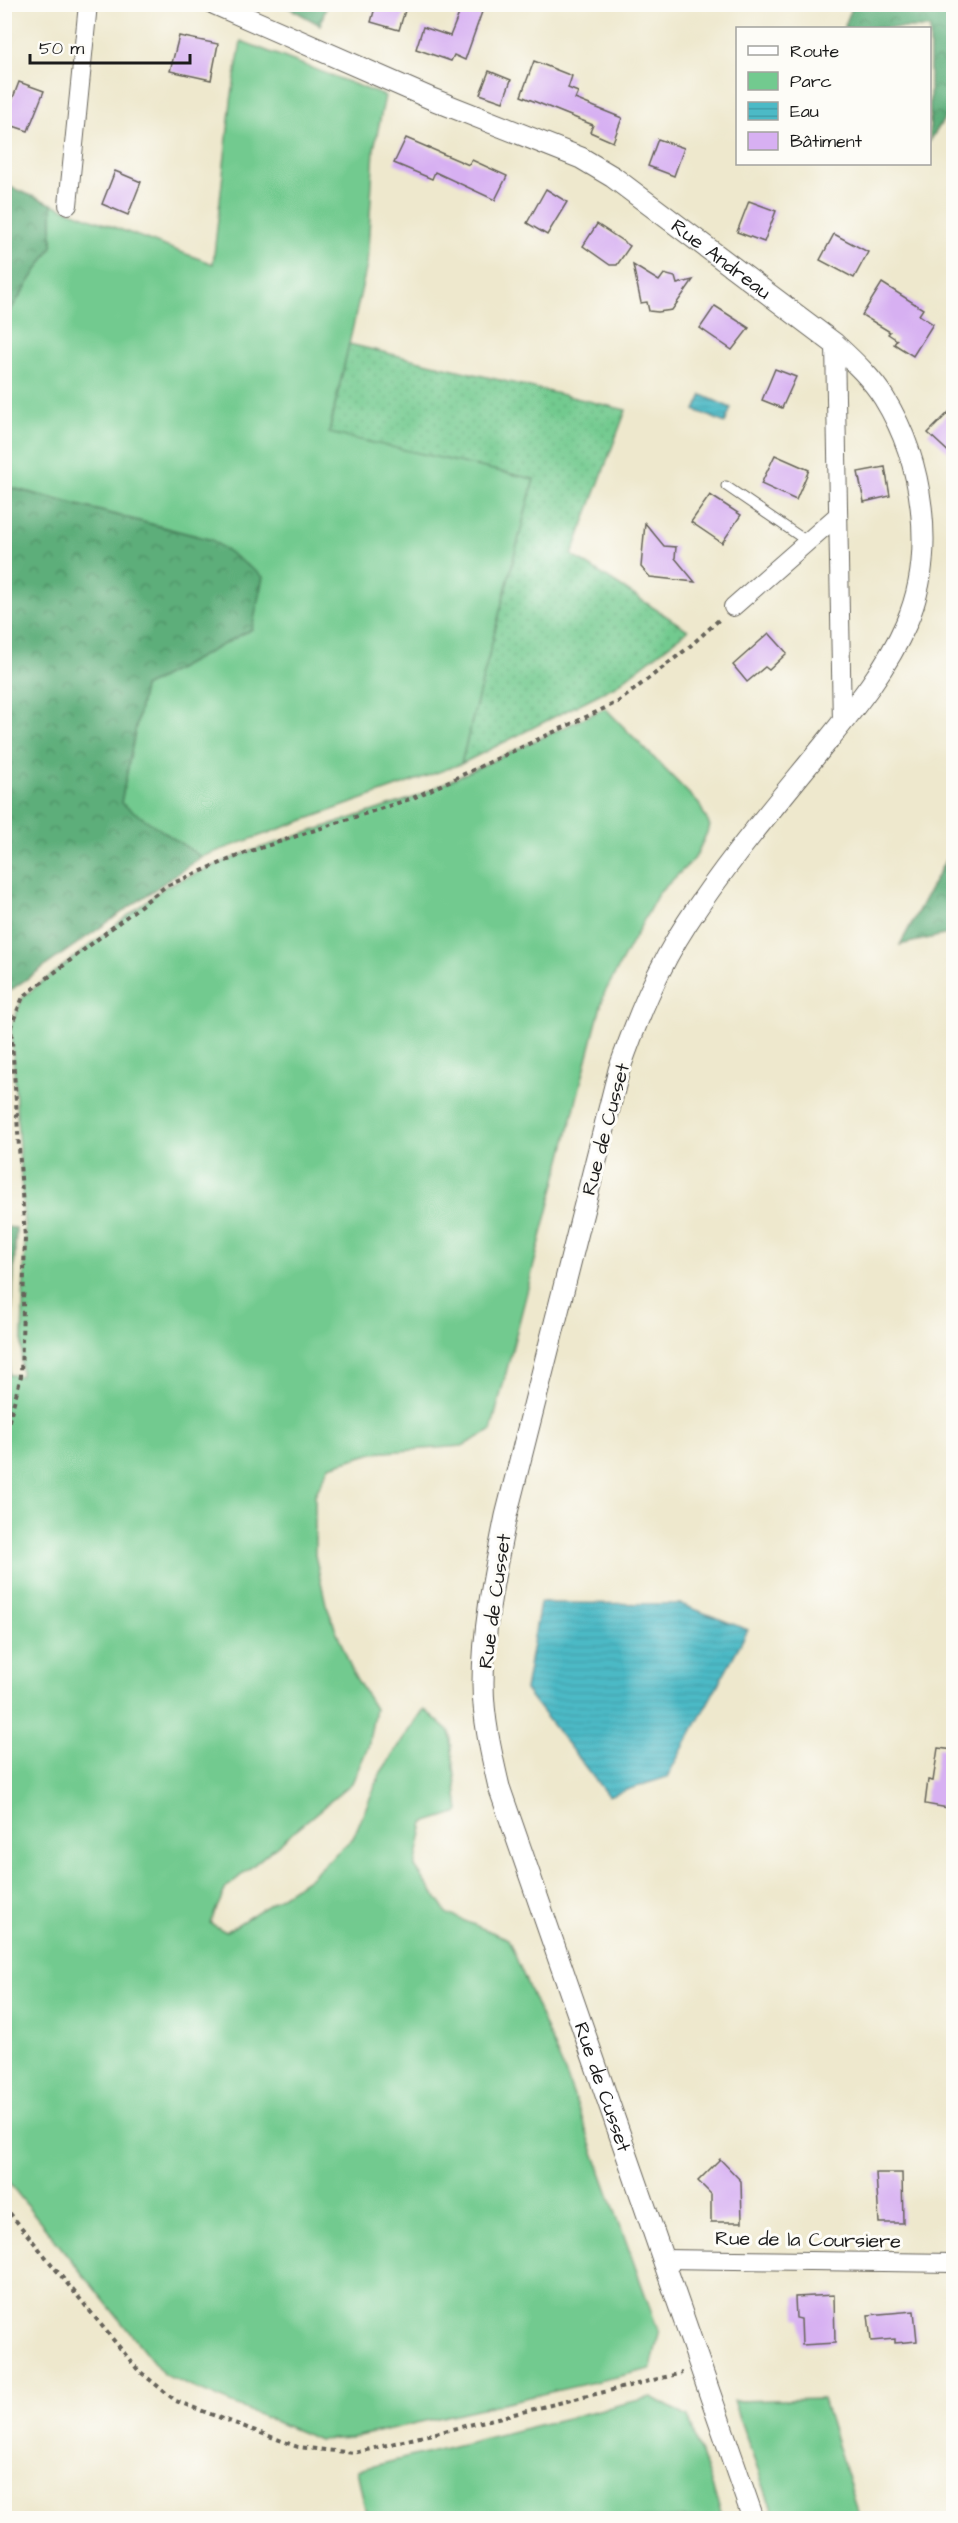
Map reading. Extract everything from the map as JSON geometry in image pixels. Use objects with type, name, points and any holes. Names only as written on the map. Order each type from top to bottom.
[{"type":"street","points":[[68,205],[88,4]]},
{"type":"street","name":"Rue Andreau","points":[[216,4],[432,99],[581,158],[613,177],[835,344],[859,366],[883,397],[905,439],[919,484],[923,532],[919,576],[907,623],[880,672],[842,723]]},
{"type":"street","points":[[835,344],[842,723]]},
{"type":"street","points":[[734,607],[838,516]]},
{"type":"street","name":"Rue de Cusset","points":[[753,2518],[499,1787],[488,1741],[483,1685],[488,1615],[506,1515],[619,1070],[637,1018],[660,969],[687,923],[727,867],[842,723]]},
{"type":"street","name":"Rue de la Coursiere","points":[[663,2259],[954,2263]]},
{"type":"lane","points":[[726,486],[808,542]]},
{"type":"path","points":[[4,1439],[21,1376],[25,1238],[11,1026],[23,997],[166,886],[245,853],[413,798],[618,702],[688,648],[734,607]]},
{"type":"path","points":[[4,2206],[138,2370],[176,2401],[298,2447],[354,2453],[700,2368]]},
{"type":"green space","points":[[327,4],[320,25],[284,5]]},
{"type":"green space","points":[[853,5],[953,5],[953,105],[931,139],[931,27],[844,27]]},
{"type":"green space","points":[[241,41],[385,96],[374,149],[367,265],[329,432],[534,479],[461,764],[201,857],[120,804],[144,687],[252,629],[212,540],[5,486],[4,319],[52,247],[52,204],[213,264],[231,101]]},
{"type":"green space","points":[[5,185],[52,204],[52,247],[5,319]]},
{"type":"green space","points":[[349,344],[626,410],[572,555],[688,630],[617,685],[461,764],[534,479],[329,433]]},
{"type":"green space","points":[[4,486],[212,540],[263,577],[252,629],[144,687],[121,803],[201,857],[5,994]]},
{"type":"green space","points":[[605,708],[699,804],[710,826],[695,858],[658,894],[604,994],[491,1431],[462,1446],[373,1453],[330,1466],[315,1495],[315,1555],[326,1604],[353,1673],[375,1709],[368,1747],[352,1783],[226,1888],[210,1923],[226,1932],[308,1879],[353,1838],[381,1772],[424,1709],[450,1732],[459,1812],[424,1823],[415,1867],[448,1914],[508,1939],[568,2080],[659,2333],[651,2369],[351,2438],[319,2440],[164,2375],[5,2178],[4,1374],[21,1376],[25,1238],[11,1026],[23,997],[166,886],[245,853],[413,798]]},
{"type":"green space","points":[[953,846],[953,933],[900,945]]},
{"type":"green space","points":[[5,1227],[16,1228],[9,1375],[4,1374]]},
{"type":"green space","points":[[651,2397],[688,2417],[723,2518],[367,2518],[357,2470]]},
{"type":"green space","points":[[823,2399],[860,2518],[775,2518],[733,2401]]},
{"type":"water","points":[[702,395],[731,408],[725,423],[695,410]]},
{"type":"water","points":[[540,1603],[681,1604],[748,1630],[667,1777],[608,1796],[525,1690]]},
{"type":"building","points":[[376,4],[407,4],[399,30],[371,22]]},
{"type":"building","points":[[463,4],[483,9],[465,60],[454,55],[451,61],[416,49],[423,27],[450,36]]},
{"type":"building","points":[[179,36],[218,44],[211,80],[170,71]]},
{"type":"building","points":[[534,61],[572,76],[568,88],[578,92],[575,99],[622,118],[613,142],[590,132],[593,125],[521,96]]},
{"type":"building","points":[[489,71],[511,80],[503,102],[480,94]]},
{"type":"building","points":[[19,82],[44,91],[28,131],[4,123],[4,100],[11,103]]},
{"type":"building","points":[[406,138],[469,165],[472,160],[507,176],[495,200],[435,172],[432,179],[394,163]]},
{"type":"building","points":[[658,139],[684,148],[674,176],[648,166]]},
{"type":"building","points":[[115,171],[141,182],[128,215],[102,204]]},
{"type":"building","points":[[546,189],[567,202],[547,235],[527,223]]},
{"type":"building","points":[[749,201],[776,211],[764,242],[737,232]]},
{"type":"building","points":[[597,224],[630,246],[617,265],[610,265],[583,246]]},
{"type":"building","points":[[834,234],[868,252],[854,278],[820,260]]},
{"type":"building","points":[[633,265],[659,281],[664,274],[675,277],[677,284],[693,280],[672,310],[649,311],[647,302],[641,303]]},
{"type":"building","points":[[882,283],[923,309],[919,315],[933,324],[913,356],[894,344],[897,340],[888,334],[890,332],[862,315]]},
{"type":"building","points":[[715,306],[749,328],[732,350],[700,328]]},
{"type":"building","points":[[775,369],[796,377],[782,408],[762,400]]},
{"type":"building","points":[[954,407],[954,457],[928,433]]},
{"type":"building","points":[[775,455],[809,470],[796,500],[761,484]]},
{"type":"building","points":[[885,467],[890,496],[864,502],[858,472]]},
{"type":"building","points":[[710,495],[741,515],[722,543],[691,522]]},
{"type":"building","points":[[645,523],[664,546],[676,547],[675,558],[695,582],[650,577],[641,567]]},
{"type":"building","points":[[769,633],[787,653],[769,670],[765,667],[747,682],[733,665]]},
{"type":"building","points":[[938,1748],[954,1750],[954,1809],[925,1804],[928,1780],[933,1781]]},
{"type":"building","points":[[720,2159],[741,2181],[742,2222],[711,2222],[711,2194],[698,2181]]},
{"type":"building","points":[[876,2173],[902,2173],[903,2223],[879,2223]]},
{"type":"building","points":[[834,2295],[835,2343],[802,2345],[801,2319],[796,2318],[795,2297]]},
{"type":"building","points":[[914,2311],[917,2341],[895,2343],[895,2339],[871,2341],[868,2315]]}]
